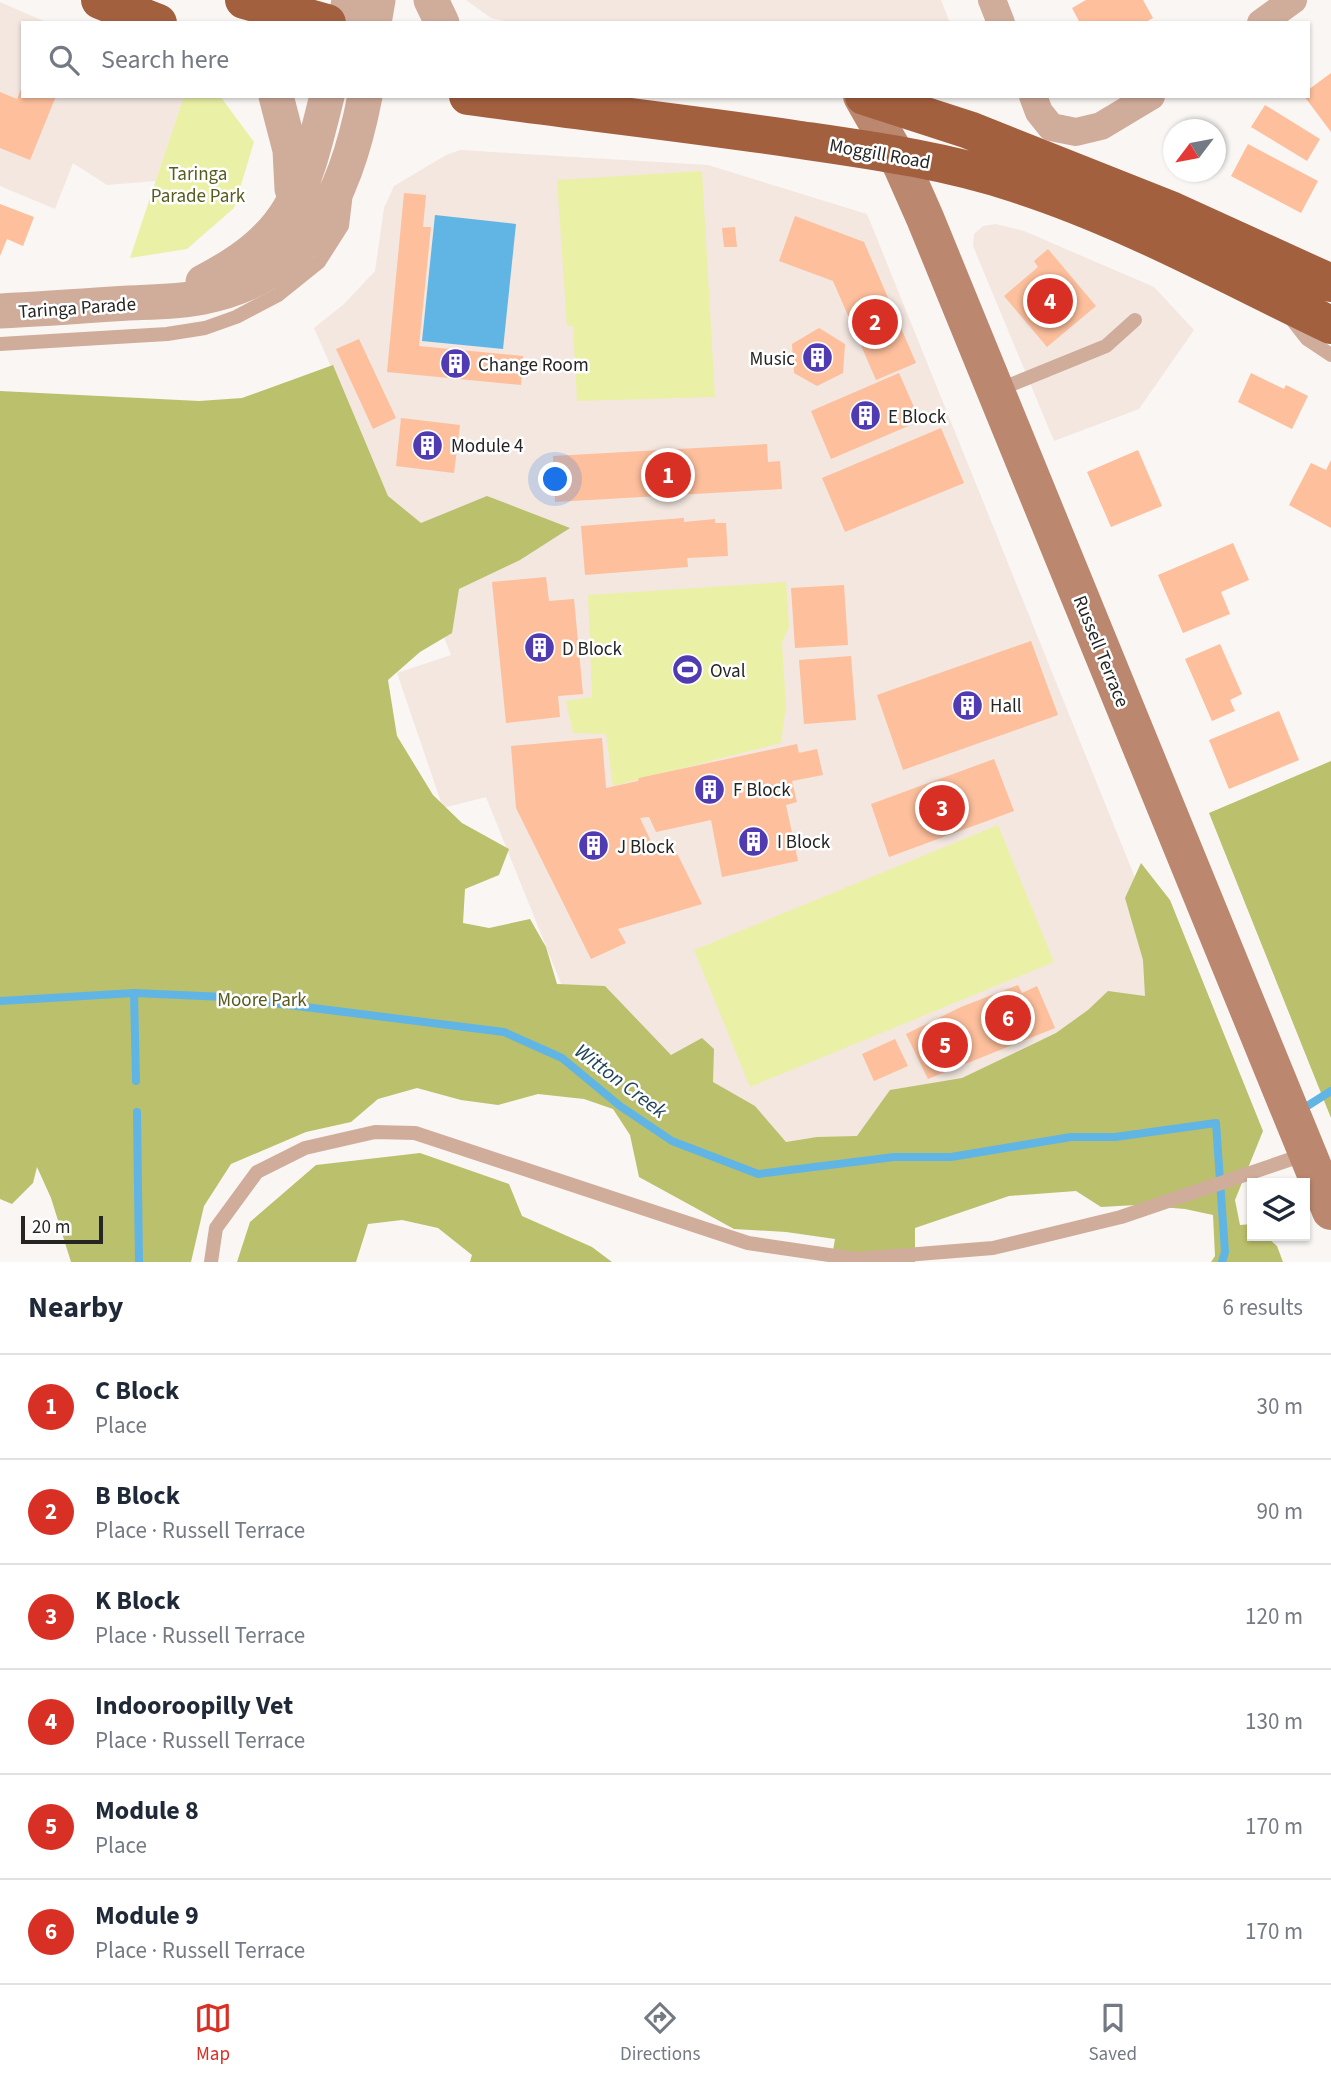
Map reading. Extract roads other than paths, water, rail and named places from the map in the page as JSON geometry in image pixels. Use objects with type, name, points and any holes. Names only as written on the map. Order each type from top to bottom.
[{"type":"highway","points":[[100,0],[153,21]]},
{"type":"highway","points":[[244,0],[320,21]]},
{"type":"highway","name":"Moggill Road","points":[[484,98],[681,122],[895,154],[1015,183],[1127,228],[1331,326]]},
{"type":"highway","points":[[869,98],[969,130],[1147,201],[1331,283]]},
{"type":"main road","name":"Russell Terrace","points":[[864,98],[914,191],[1331,1211]]},
{"type":"street","points":[[345,21],[349,0]]},
{"type":"street","points":[[374,21],[378,0]]},
{"type":"street","points":[[431,0],[441,21]]},
{"type":"street","points":[[992,0],[1000,21]]},
{"type":"street","points":[[1264,21],[1293,0]]},
{"type":"street","points":[[277,98],[289,141],[293,177],[289,202],[277,228]]},
{"type":"street","name":"Taringa Parade","points":[[154,302],[195,286],[229,268],[256,250],[277,228],[294,203],[303,181],[326,98]]},
{"type":"street","name":"Taringa Parade","points":[[0,311],[189,299],[233,290],[275,269],[300,248],[336,196],[345,175],[364,98]]},
{"type":"street","points":[[1033,98],[1039,112],[1051,127],[1076,132],[1101,126],[1148,98]]},
{"type":"lane","points":[[0,344],[177,333],[205,328],[250,312],[296,283],[327,253],[345,218],[345,175]]},
{"type":"lane","name":"Moggill Road","points":[[1268,296],[1307,339],[1331,355]]},
{"type":"lane","points":[[997,390],[1106,346],[1135,320]]},
{"type":"lane","points":[[211,1262],[216,1228],[257,1172],[305,1148],[375,1132],[415,1133],[748,1243],[856,1259],[993,1248],[1121,1217],[1307,1154]]},
{"type":"water","points":[[435,215],[516,224],[503,349],[422,341]]},
{"type":"waterway","points":[[134,993],[136,1081]]},
{"type":"waterway","name":"Witton Creek","points":[[0,1001],[134,993],[225,997],[504,1032],[562,1058],[620,1106],[672,1141],[758,1174],[894,1157],[951,1157],[1071,1137],[1115,1137],[1216,1123],[1225,1252],[1222,1262]]},
{"type":"waterway","name":"Witton Creek","points":[[1301,1110],[1331,1091]]},
{"type":"waterway","points":[[137,1112],[139,1262]]},
{"type":"place","name":"Indooroopilly Vet","points":[[1050,301]]},
{"type":"place","name":"B Block","points":[[875,322]]},
{"type":"place","name":"Music","points":[[818,358]]},
{"type":"place","name":"Change Room","points":[[455,364]]},
{"type":"place","name":"E Block","points":[[865,416]]},
{"type":"place","name":"Module 4","points":[[428,445]]},
{"type":"place","name":"C Block","points":[[668,475]]},
{"type":"place","name":"D Block","points":[[539,648]]},
{"type":"place","name":"Oval","points":[[687,670]]},
{"type":"place","name":"Hall","points":[[967,705]]},
{"type":"place","name":"F Block","points":[[710,789]]},
{"type":"place","name":"K Block","points":[[942,808]]},
{"type":"place","name":"I Block","points":[[754,841]]},
{"type":"place","name":"J Block","points":[[594,846]]},
{"type":"place","name":"Module 9","points":[[1008,1018]]},
{"type":"place","name":"Module 8","points":[[945,1045]]},
{"type":"park label","name":"Taringa Parade Park","points":[[198,184]]},
{"type":"park label","name":"Moore Park","points":[[262,999]]}]
